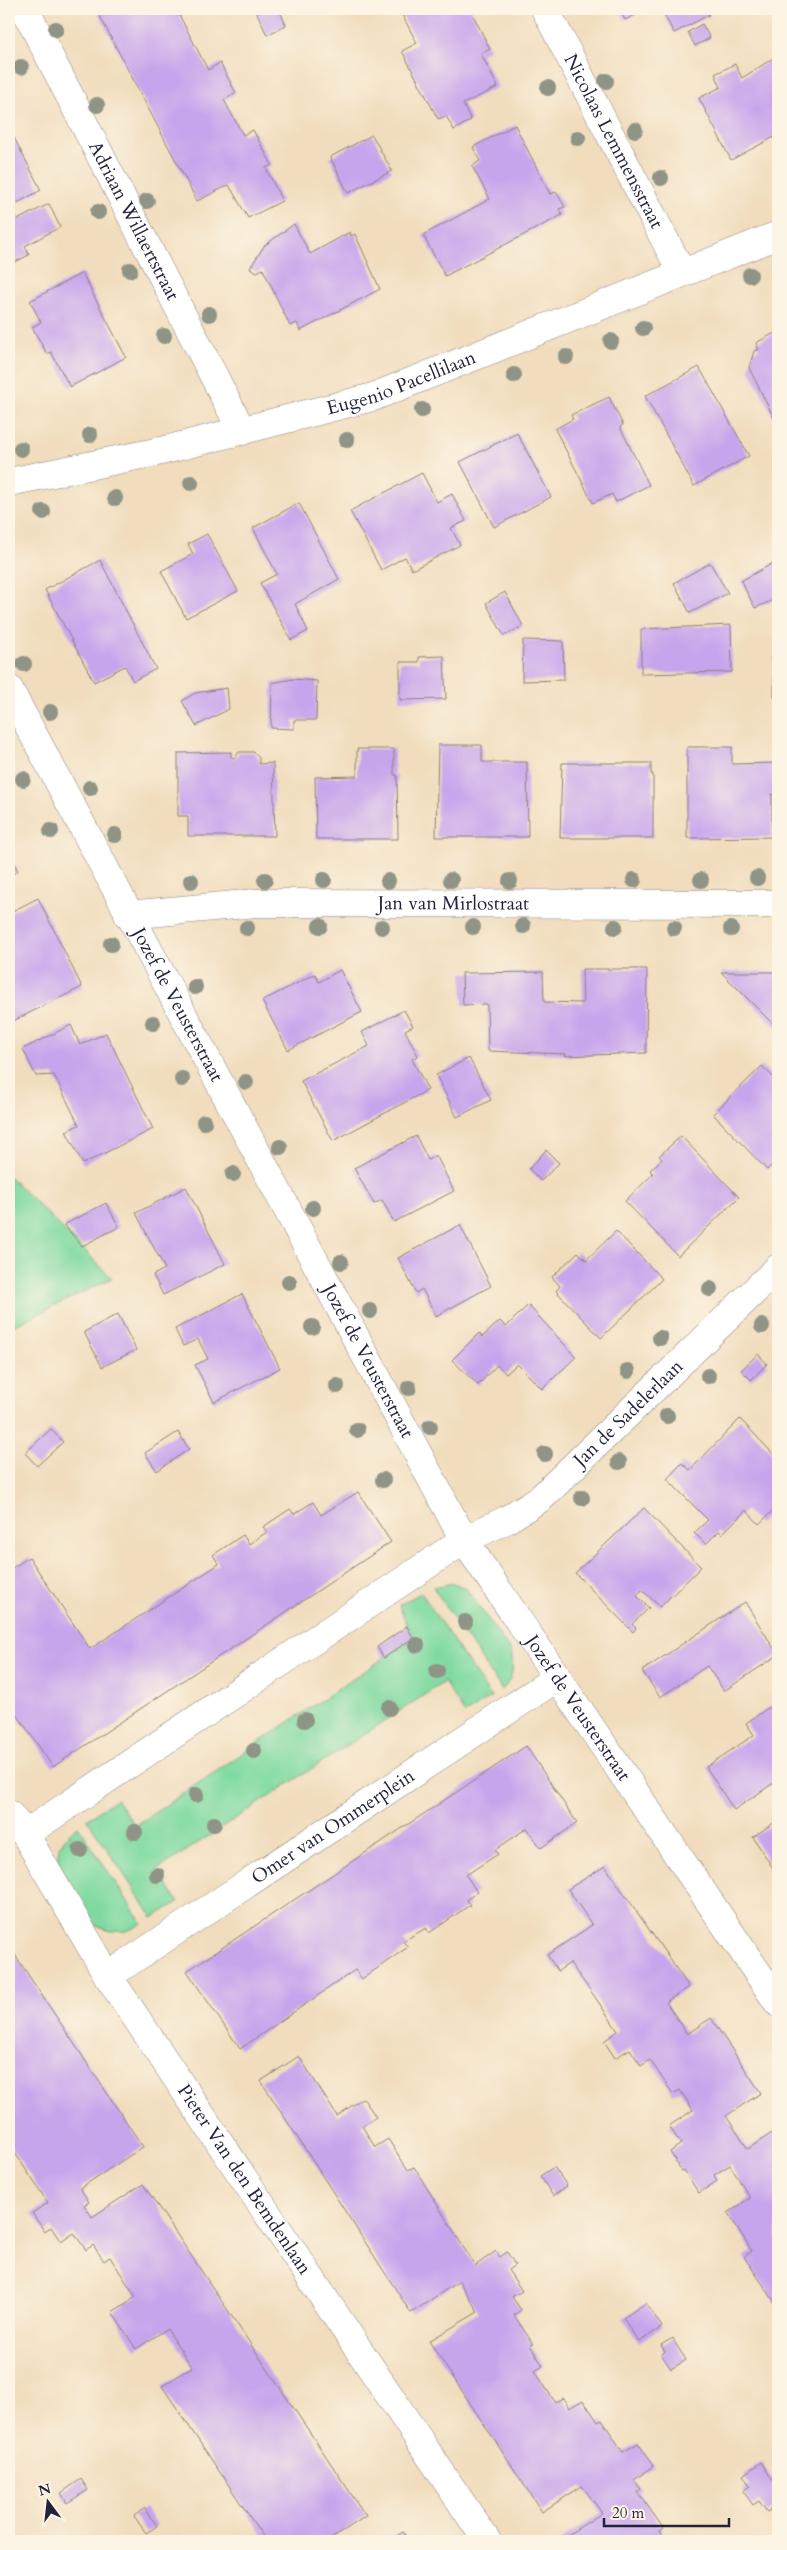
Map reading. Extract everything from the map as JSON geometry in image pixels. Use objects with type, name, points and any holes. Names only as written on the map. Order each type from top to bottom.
[{"type":"street","name":"Adriaan Willaertstraat","points":[[24,9],[242,431]]},
{"type":"street","name":"Nicolaas Lemmensstraat","points":[[545,9],[682,273]]},
{"type":"street","name":"Eugenio Pacellilaan","points":[[9,482],[242,431],[373,397],[778,236]]},
{"type":"street","name":"Jozef de Veusterstraat","points":[[9,689],[128,915],[464,1540],[778,2003]]},
{"type":"street","name":"Jan van Mirlostraat","points":[[128,915],[256,904],[778,904]]},
{"type":"street","name":"Jan de Sadelerlaan","points":[[464,1540],[506,1520],[541,1498],[778,1268]]},
{"type":"street","points":[[17,1824],[464,1540]]},
{"type":"street","name":"Omer van Ommerplein","points":[[108,1976],[558,1676]]},
{"type":"street","name":"Pieter Van den Bemdenlaan","points":[[17,1824],[108,1976],[487,2541]]},
{"type":"green space","points":[[9,1176],[112,1278],[9,1328]]},
{"type":"green space","points":[[453,1583],[466,1588],[511,1652],[512,1672],[506,1686],[502,1690],[433,1587]]},
{"type":"green space","points":[[421,1593],[491,1697],[465,1714],[444,1682],[157,1870],[178,1902],[153,1918],[87,1819],[116,1799],[135,1826],[384,1658],[412,1639],[399,1605]]},
{"type":"green space","points":[[78,1826],[142,1923],[136,1927],[119,1932],[94,1925],[60,1871],[58,1857],[60,1846],[63,1840]]},
{"type":"building","points":[[96,9],[176,9],[208,70],[220,63],[236,93],[224,100],[243,135],[253,130],[272,165],[266,168],[282,201],[248,218],[229,185],[197,201]]},
{"type":"building","points":[[268,9],[279,9],[286,25],[267,35],[257,13]]},
{"type":"building","points":[[386,9],[399,9],[389,14]]},
{"type":"building","points":[[399,9],[470,9],[490,49],[481,54],[498,87],[463,104],[471,120],[454,130],[446,116],[438,119],[402,51],[417,43]]},
{"type":"building","points":[[619,9],[648,9],[625,20]]},
{"type":"building","points":[[661,9],[706,9],[709,15],[674,33]]},
{"type":"building","points":[[702,24],[710,38],[695,46],[688,32]]},
{"type":"building","points":[[778,55],[778,135],[731,160],[699,98],[721,87],[715,74],[735,64],[742,78]]},
{"type":"building","points":[[515,125],[550,194],[556,192],[565,207],[559,209],[562,215],[445,276],[423,235],[490,199],[472,166],[480,161],[473,147]]},
{"type":"building","points":[[9,128],[41,190],[10,207],[17,220],[49,204],[60,227],[25,246],[29,255],[9,265]]},
{"type":"building","points":[[372,135],[392,171],[348,193],[330,157]]},
{"type":"building","points":[[294,224],[310,254],[350,232],[351,236],[355,234],[380,289],[300,331],[297,323],[290,326],[263,269],[257,272],[250,268],[264,246]]},
{"type":"building","points":[[82,273],[126,357],[70,387],[51,352],[47,354],[32,327],[41,322],[30,301]]},
{"type":"building","points":[[778,331],[778,426],[749,368],[754,351],[759,349],[756,343]]},
{"type":"building","points":[[699,367],[749,456],[694,486],[645,396]]},
{"type":"building","points":[[609,397],[623,425],[620,427],[649,485],[616,502],[612,494],[593,503],[555,429],[573,419],[571,415]]},
{"type":"building","points":[[517,433],[551,497],[494,527],[460,462]]},
{"type":"building","points":[[422,473],[437,502],[452,494],[466,521],[451,528],[460,545],[412,570],[405,557],[381,570],[350,511]]},
{"type":"building","points":[[299,503],[339,579],[295,604],[308,631],[291,640],[260,583],[277,574],[253,528]]},
{"type":"building","points":[[207,534],[238,591],[186,618],[161,571],[193,554],[188,544]]},
{"type":"building","points":[[100,560],[156,669],[133,681],[125,666],[94,682],[45,590]]},
{"type":"building","points":[[775,562],[778,568],[778,598],[755,608],[741,581]]},
{"type":"building","points":[[710,563],[728,593],[690,613],[674,583]]},
{"type":"building","points":[[505,592],[523,626],[504,636],[486,603]]},
{"type":"building","points":[[731,625],[732,672],[641,674],[641,629]]},
{"type":"building","points":[[523,640],[563,641],[564,680],[522,681]]},
{"type":"building","points":[[444,656],[446,699],[400,700],[400,662],[419,662],[419,657]]},
{"type":"building","points":[[774,657],[778,657],[778,697],[774,697]]},
{"type":"building","points":[[293,679],[317,681],[316,720],[294,720],[294,729],[271,728],[272,683]]},
{"type":"building","points":[[227,688],[229,709],[196,726],[182,701],[195,693]]},
{"type":"building","points":[[438,745],[482,745],[482,762],[527,762],[528,837],[436,837]]},
{"type":"building","points":[[687,747],[732,747],[732,764],[776,763],[775,795],[772,794],[772,837],[687,838]]},
{"type":"building","points":[[357,749],[394,749],[394,775],[397,775],[398,839],[316,839],[315,777],[357,776]]},
{"type":"building","points":[[231,752],[231,757],[235,758],[239,752],[254,752],[259,758],[259,764],[273,763],[275,836],[188,836],[188,816],[178,816],[178,753]]},
{"type":"building","points":[[562,763],[651,763],[651,774],[653,774],[653,838],[560,838]]},
{"type":"building","points":[[9,853],[18,871],[9,876]]},
{"type":"building","points":[[38,898],[82,987],[9,1023],[9,913]]},
{"type":"building","points":[[582,969],[647,969],[646,1053],[565,1056],[566,1054],[488,1051],[487,1004],[463,1005],[462,973],[543,972],[544,1002],[583,1003]]},
{"type":"building","points":[[340,970],[362,1012],[288,1050],[262,1001],[315,974],[319,982]]},
{"type":"building","points":[[721,972],[778,972],[778,1029]]},
{"type":"building","points":[[404,1010],[413,1026],[405,1030],[418,1056],[412,1059],[428,1090],[333,1141],[301,1081],[369,1046],[362,1032]]},
{"type":"building","points":[[71,1025],[80,1045],[106,1033],[153,1129],[83,1164],[66,1131],[79,1125],[54,1075],[36,1076],[23,1049]]},
{"type":"building","points":[[469,1058],[491,1100],[457,1117],[436,1075]]},
{"type":"building","points":[[762,1066],[778,1082],[778,1159],[767,1170],[713,1114]]},
{"type":"building","points":[[416,1136],[428,1160],[436,1155],[454,1191],[394,1222],[382,1200],[374,1204],[354,1168]]},
{"type":"building","points":[[681,1136],[739,1197],[678,1256],[625,1201],[653,1174],[650,1170],[662,1159],[659,1156]]},
{"type":"building","points":[[546,1150],[559,1163],[541,1181],[529,1169]]},
{"type":"building","points":[[186,1187],[225,1264],[163,1295],[153,1275],[165,1269],[136,1213]]},
{"type":"building","points":[[106,1203],[119,1227],[82,1246],[64,1225]]},
{"type":"building","points":[[460,1225],[491,1286],[436,1316],[422,1289],[416,1293],[398,1258]]},
{"type":"building","points":[[616,1231],[662,1279],[601,1338],[556,1291],[560,1286],[552,1277],[578,1252],[586,1260]]},
{"type":"building","points":[[242,1294],[280,1368],[214,1402],[195,1365],[208,1359],[198,1339],[183,1346],[175,1329]]},
{"type":"building","points":[[528,1305],[576,1357],[542,1389],[517,1364],[506,1374],[497,1365],[478,1385],[452,1360],[479,1333],[482,1337],[500,1321],[506,1327]]},
{"type":"building","points":[[118,1314],[136,1350],[102,1367],[84,1332]]},
{"type":"building","points":[[758,1354],[767,1364],[751,1380],[741,1370]]},
{"type":"building","points":[[740,1419],[778,1459],[778,1506],[759,1524],[746,1510],[722,1534],[719,1531],[706,1544],[694,1533],[708,1520],[667,1479],[682,1463],[690,1470]]},
{"type":"building","points":[[51,1429],[63,1442],[37,1466],[25,1453]]},
{"type":"building","points":[[178,1432],[189,1449],[157,1471],[145,1453]]},
{"type":"building","points":[[358,1492],[391,1542],[53,1767],[9,1703],[9,1570],[29,1557],[90,1649],[219,1564],[213,1555],[243,1535],[249,1544],[267,1532],[263,1527],[290,1509],[294,1514],[313,1502],[321,1515]]},
{"type":"building","points":[[644,1508],[701,1567],[660,1607],[642,1590],[637,1596],[649,1608],[632,1624],[636,1628],[633,1632],[575,1573]]},
{"type":"building","points":[[745,1602],[778,1655],[724,1691],[707,1666],[660,1697],[642,1671]]},
{"type":"building","points":[[407,1626],[413,1638],[384,1658],[377,1647]]},
{"type":"building","points":[[778,1701],[778,1780],[734,1810],[706,1767],[754,1735],[746,1723]]},
{"type":"building","points":[[526,1746],[577,1823],[541,1848],[527,1828],[495,1850],[498,1854],[466,1875],[477,1892],[466,1900],[470,1905],[429,1933],[426,1928],[403,1941],[408,1947],[362,1979],[355,1970],[240,2049],[187,1971]]},
{"type":"building","points":[[778,1820],[778,1876],[753,1837]]},
{"type":"building","points":[[605,1866],[689,1987],[666,2002],[687,2034],[711,2018],[761,2093],[726,2116],[748,2149],[778,2129],[777,2305],[744,2257],[752,2251],[728,2213],[750,2198],[730,2165],[714,2175],[717,2181],[699,2193],[684,2171],[682,2172],[670,2152],[681,2144],[669,2126],[693,2110],[680,2090],[673,2094],[650,2060],[641,2066],[630,2049],[615,2058],[604,2041],[618,2031],[570,1963],[558,1971],[547,1955],[592,1925],[568,1889]]},
{"type":"building","points":[[9,1946],[143,2147],[80,2188],[89,2202],[84,2205],[92,2217],[143,2184],[366,2516],[328,2541],[266,2541],[162,2386],[192,2367],[167,2329],[136,2349],[112,2312],[136,2297],[110,2257],[104,2261],[93,2245],[86,2250],[74,2233],[61,2242],[51,2227],[45,2232],[32,2213],[48,2203],[9,2144]]},
{"type":"building","points":[[299,2056],[337,2116],[363,2098],[376,2117],[362,2126],[375,2147],[388,2139],[408,2170],[414,2167],[475,2266],[496,2251],[500,2257],[507,2252],[515,2265],[508,2270],[522,2291],[512,2297],[521,2310],[514,2315],[533,2344],[530,2345],[543,2366],[535,2371],[555,2402],[563,2398],[569,2408],[583,2400],[598,2422],[602,2420],[623,2452],[638,2443],[654,2466],[634,2480],[641,2489],[638,2492],[663,2528],[659,2531],[665,2541],[563,2541],[561,2539],[602,2513],[582,2486],[542,2512],[429,2341],[478,2312],[459,2281],[411,2313],[261,2081]]},
{"type":"building","points":[[554,2167],[567,2186],[553,2196],[540,2176]]},
{"type":"building","points":[[646,2303],[662,2327],[639,2342],[623,2318]]},
{"type":"building","points":[[672,2338],[686,2360],[671,2369],[661,2354],[665,2352],[661,2345]]},
{"type":"building","points":[[761,2462],[778,2488],[778,2505],[767,2512],[759,2501],[753,2505],[743,2491],[750,2486],[743,2475]]},
{"type":"building","points":[[81,2479],[88,2490],[67,2503],[61,2493]]},
{"type":"building","points":[[145,2508],[157,2526],[146,2533],[134,2516]]},
{"type":"building","points":[[403,2532],[409,2541],[389,2541]]}]
